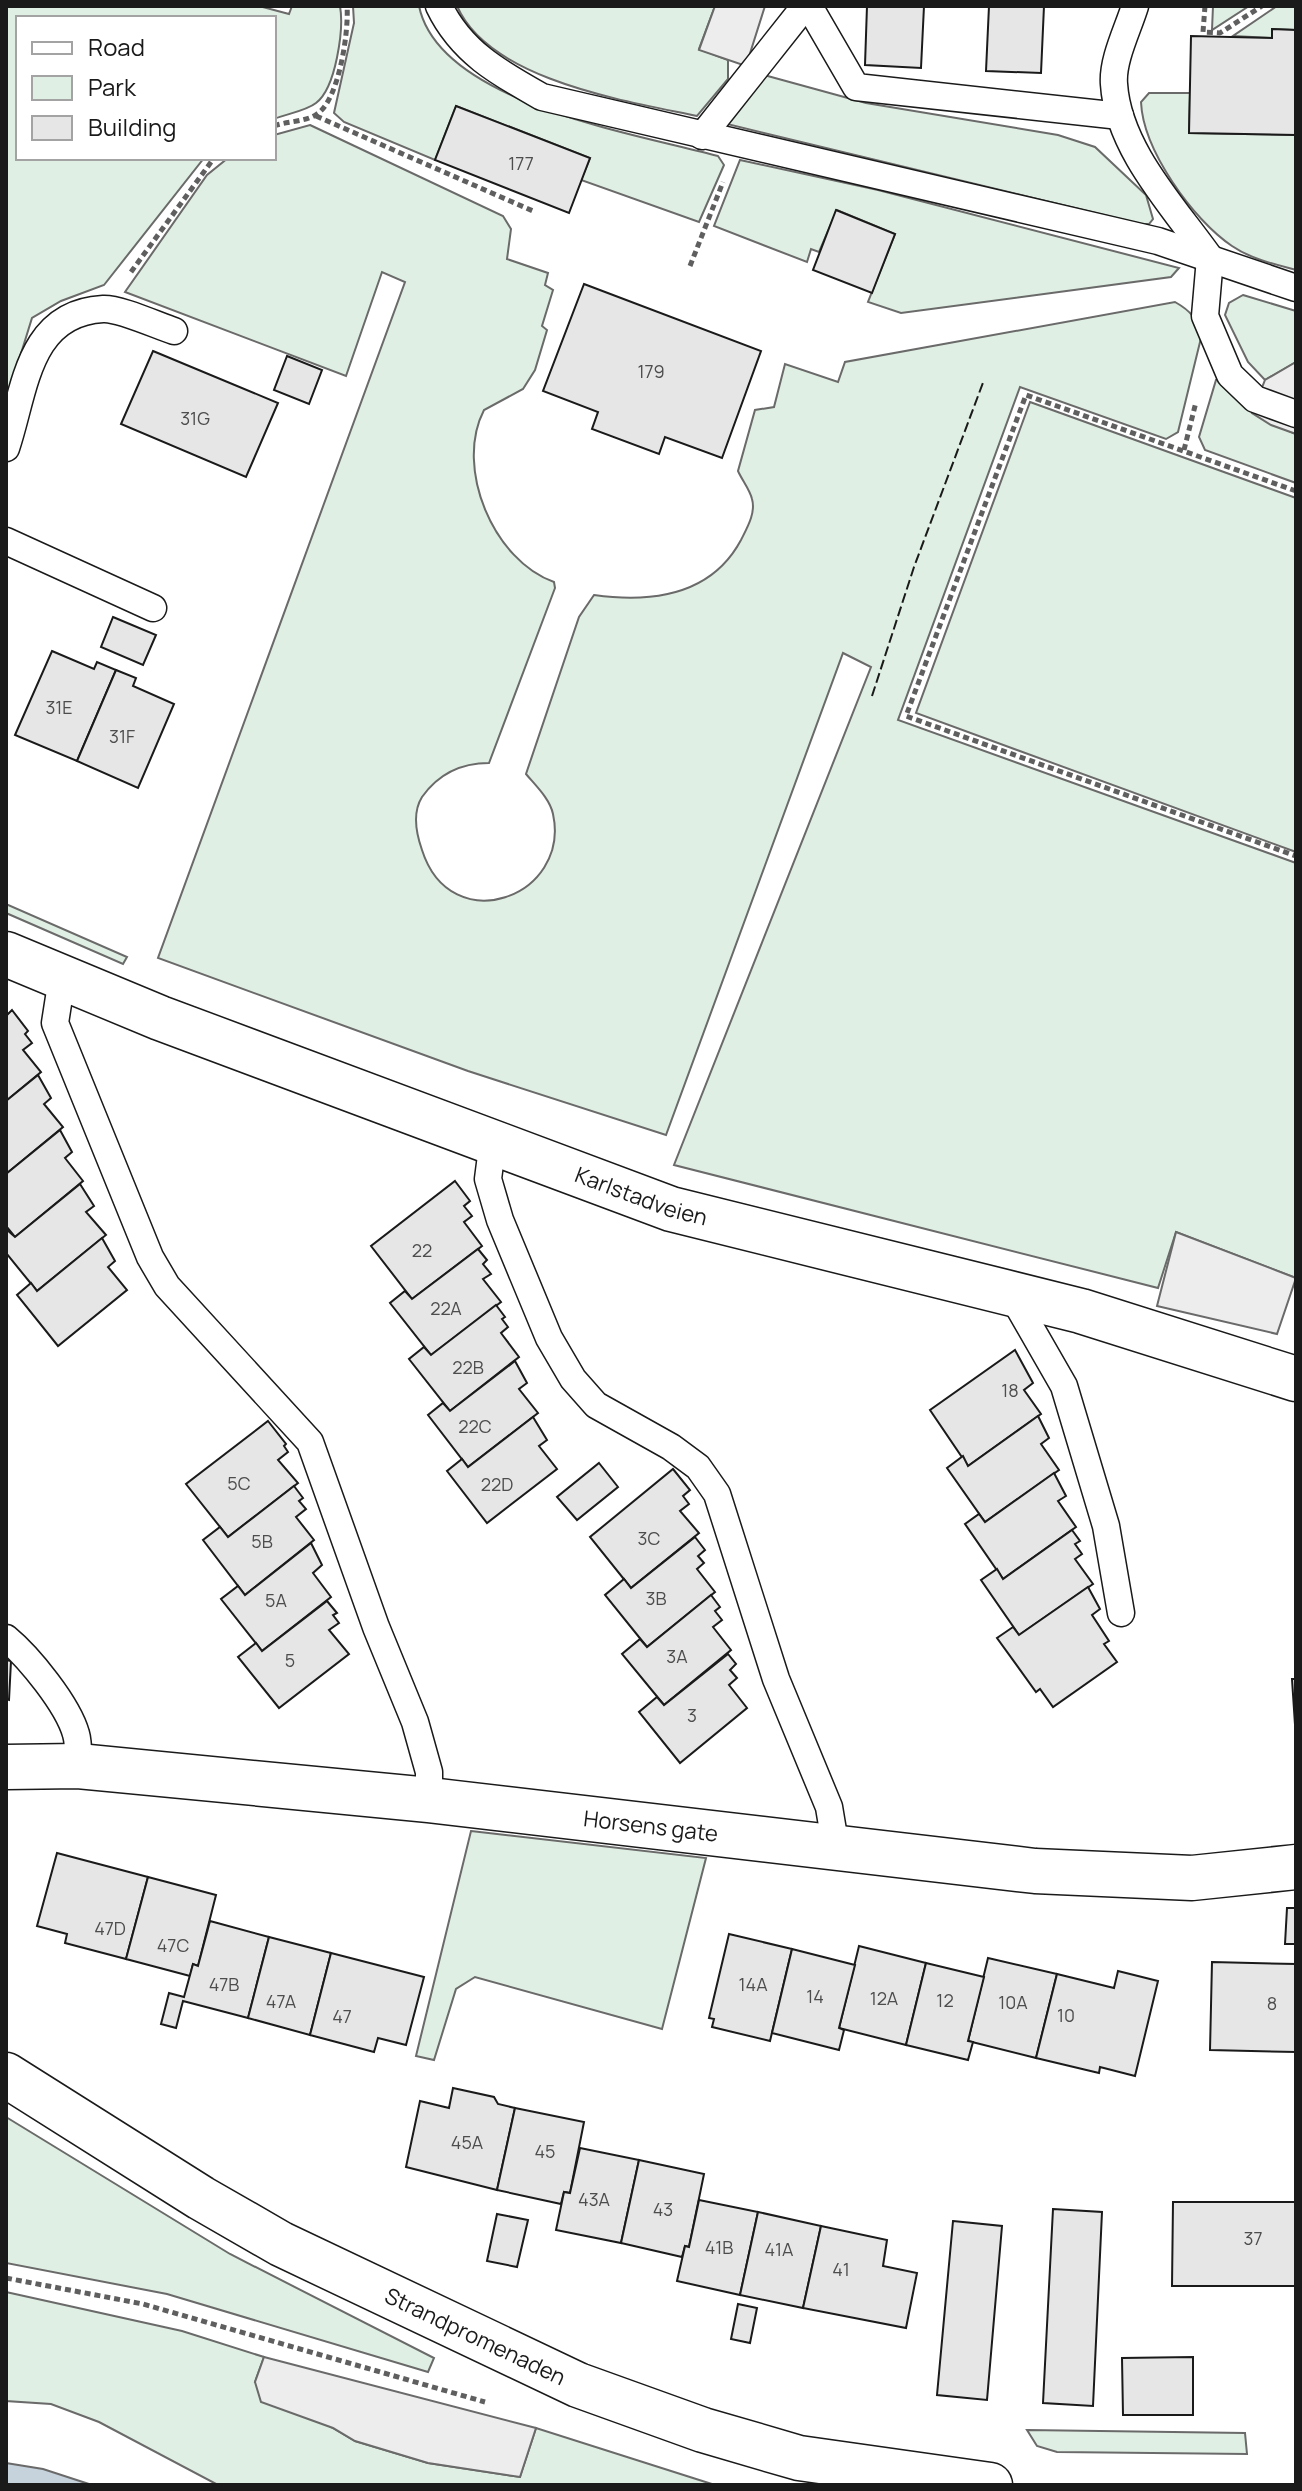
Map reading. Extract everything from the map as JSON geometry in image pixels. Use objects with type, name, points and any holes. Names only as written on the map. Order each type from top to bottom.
[{"type":"street","name":"Karlstadveien","points":[[6,954],[160,1018],[671,1209],[1010,1292],[1293,1369]]},
{"type":"street","name":"Horsens gate","points":[[6,1767],[78,1766],[429,1800],[1035,1871],[1177,1877],[1296,1867]]},
{"type":"street","name":"Strandpromenaden","points":[[6,2075],[201,2198],[281,2244],[517,2358],[703,2430],[799,2458],[990,2485]]},
{"type":"lane","points":[[439,6],[452,32],[488,66],[542,97],[1158,241],[1296,288]]},
{"type":"lane","points":[[702,136],[807,6],[856,87],[1120,116]]},
{"type":"lane","points":[[1135,6],[1113,82],[1120,116],[1138,155],[1210,258],[1205,316],[1230,375],[1255,399],[1296,414]]},
{"type":"lane","points":[[6,448],[35,352],[50,328],[104,308],[174,331]]},
{"type":"lane","points":[[6,541],[153,608]]},
{"type":"lane","points":[[62,978],[55,1023],[150,1257],[167,1286],[310,1442],[376,1627],[415,1722],[429,1772],[429,1800]]},
{"type":"lane","points":[[493,1140],[488,1179],[500,1220],[549,1338],[573,1379],[596,1405],[671,1447],[698,1467],[717,1494],[776,1679],[829,1807],[836,1849]]},
{"type":"lane","points":[[1010,1292],[1064,1386],[1106,1526],[1121,1613]]},
{"type":"lane","points":[[6,1638],[20,1649],[63,1705],[76,1735],[78,1766]]},
{"type":"path","points":[[276,126],[316,116],[328,103],[342,60],[347,6]]},
{"type":"path","points":[[1205,6],[1203,32],[1220,33],[1262,6]]},
{"type":"path","points":[[316,116],[533,211]]},
{"type":"path","points":[[690,266],[738,143]]},
{"type":"path","points":[[104,308],[213,160]]},
{"type":"path","points":[[1296,491],[1026,395],[906,716],[1296,856]]},
{"type":"path","points":[[6,2278],[143,2304],[487,2402],[517,2358]]},
{"type":"green space","points":[[6,6],[259,6],[289,14],[292,6],[340,6],[337,58],[329,85],[316,103],[276,118],[276,16],[16,16],[16,160],[202,160],[104,285],[61,301],[32,318],[6,402]]},
{"type":"green space","points":[[353,6],[419,6],[434,39],[463,67],[501,90],[593,124],[718,156],[724,165],[699,222],[581,180],[590,158],[456,106],[435,160],[344,122],[334,113],[354,23]]},
{"type":"green space","points":[[457,6],[715,6],[699,49],[728,60],[728,79],[697,116],[598,94],[528,69],[498,52],[474,31]]},
{"type":"green space","points":[[1213,6],[1249,6],[1212,30]]},
{"type":"green space","points":[[1277,6],[1296,6],[1296,30],[1273,29],[1272,38],[1233,36]]},
{"type":"green space","points":[[764,75],[866,103],[1058,135],[1095,147],[1146,195],[1153,219],[1149,224],[1141,224],[727,124]]},
{"type":"green space","points":[[1149,93],[1190,93],[1189,133],[1296,135],[1296,270],[1239,251],[1217,234],[1187,202],[1160,162],[1144,121],[1141,102]]},
{"type":"green space","points":[[310,125],[503,216],[511,229],[507,259],[548,273],[545,285],[553,290],[542,326],[547,330],[535,370],[523,389],[484,410],[476,433],[474,458],[477,484],[485,510],[498,534],[533,571],[554,582],[555,588],[489,763],[460,767],[443,776],[422,797],[416,816],[422,850],[437,878],[457,894],[481,900],[505,897],[527,886],[544,867],[554,843],[553,814],[549,803],[526,774],[579,617],[594,595],[637,598],[678,592],[714,573],[728,559],[741,540],[753,510],[751,496],[738,471],[755,410],[774,407],[785,364],[838,382],[845,362],[1175,302],[1193,316],[1201,338],[1178,432],[1166,439],[1020,387],[898,720],[1296,863],[1296,1278],[1176,1232],[1158,1288],[674,1165],[871,667],[843,653],[666,1135],[468,1071],[158,958],[405,282],[382,272],[346,376],[125,292],[207,175],[226,160],[276,160],[276,134]]},
{"type":"green space","points":[[740,160],[878,190],[1179,268],[1171,277],[901,313],[868,302],[895,234],[837,210],[819,252],[811,249],[807,262],[714,226]]},
{"type":"green space","points":[[1243,295],[1296,311],[1296,362],[1265,380],[1248,362],[1225,315],[1229,303]]},
{"type":"green space","points":[[1222,379],[1255,412],[1296,434],[1296,483],[1205,450],[1199,437],[1216,380]]},
{"type":"green space","points":[[1030,402],[1296,498],[1296,852],[916,713]]},
{"type":"green space","points":[[6,904],[127,957],[123,964],[6,913]]},
{"type":"green space","points":[[471,1831],[706,1858],[662,2029],[475,1977],[456,1989],[434,2060],[416,2056]]},
{"type":"green space","points":[[6,2117],[230,2254],[434,2358],[428,2372],[167,2294],[6,2263]]},
{"type":"green space","points":[[6,2292],[182,2331],[264,2357],[255,2382],[355,2441],[428,2463],[520,2477],[536,2428],[715,2485],[218,2485],[99,2422],[51,2404],[6,2401]]},
{"type":"green space","points":[[1027,2430],[1245,2433],[1247,2454],[1057,2452],[1037,2446]]},
{"type":"shaded area","points":[[715,6],[765,6],[746,66],[699,50]]},
{"type":"shaded area","points":[[1296,362],[1296,434],[1271,425],[1252,413],[1265,380]]},
{"type":"shaded area","points":[[1176,1232],[1296,1278],[1277,1334],[1157,1306]]},
{"type":"shaded area","points":[[264,2357],[536,2428],[520,2477],[428,2463],[355,2441],[333,2428],[261,2402],[255,2382]]},
{"type":"shaded area","points":[[6,2463],[43,2469],[92,2485],[6,2485]]},
{"type":"building","points":[[867,6],[924,6],[921,68],[865,65]]},
{"type":"building","points":[[989,6],[1044,6],[1041,73],[986,71]]},
{"type":"building","points":[[1272,29],[1296,30],[1296,135],[1189,133],[1191,36],[1272,38]]},
{"type":"building","points":[[456,106],[590,158],[569,213],[435,160]]},
{"type":"building","points":[[836,210],[895,234],[872,293],[813,270]]},
{"type":"building","points":[[584,284],[761,351],[722,458],[665,437],[659,454],[592,429],[598,412],[543,391]]},
{"type":"building","points":[[153,351],[278,403],[246,477],[121,424]]},
{"type":"building","points":[[287,356],[322,370],[309,404],[274,390]]},
{"type":"building","points":[[113,617],[156,635],[143,665],[101,647]]},
{"type":"building","points":[[52,651],[94,669],[97,662],[116,670],[77,761],[15,735]]},
{"type":"building","points":[[116,670],[136,678],[133,686],[174,704],[138,788],[77,761]]},
{"type":"building","points":[[12,1010],[28,1031],[25,1034],[32,1043],[23,1050],[41,1072],[6,1101],[6,1016]]},
{"type":"building","points":[[38,1075],[51,1098],[44,1104],[63,1127],[6,1174],[6,1101]]},
{"type":"building","points":[[60,1130],[72,1152],[65,1158],[83,1181],[15,1237],[6,1226],[6,1174]]},
{"type":"building","points":[[455,1181],[470,1201],[464,1206],[472,1216],[464,1222],[482,1246],[412,1299],[371,1246]]},
{"type":"building","points":[[80,1184],[94,1206],[86,1212],[106,1235],[37,1291],[6,1253],[6,1229],[15,1237]]},
{"type":"building","points":[[102,1238],[115,1261],[108,1267],[127,1290],[58,1346],[17,1295],[31,1283],[37,1291]]},
{"type":"building","points":[[478,1249],[487,1260],[483,1264],[491,1274],[483,1279],[501,1302],[431,1355],[390,1303],[405,1291],[412,1299]]},
{"type":"building","points":[[496,1305],[508,1327],[501,1333],[519,1357],[450,1411],[409,1359],[424,1347],[431,1355]]},
{"type":"building","points":[[1015,1350],[1033,1383],[1024,1390],[1041,1414],[968,1466],[930,1410]]},
{"type":"building","points":[[515,1361],[527,1383],[519,1389],[538,1413],[468,1467],[428,1415],[443,1403],[450,1411]]},
{"type":"building","points":[[1038,1416],[1049,1438],[1041,1444],[1059,1470],[985,1522],[947,1468],[963,1456],[968,1466]]},
{"type":"building","points":[[533,1417],[547,1440],[539,1446],[557,1469],[487,1523],[447,1471],[462,1459],[468,1467]]},
{"type":"building","points":[[268,1421],[286,1444],[284,1446],[288,1452],[278,1460],[298,1483],[228,1537],[186,1484]]},
{"type":"building","points":[[599,1463],[618,1487],[577,1520],[557,1497]]},
{"type":"building","points":[[673,1469],[690,1490],[683,1496],[689,1504],[680,1511],[699,1533],[631,1588],[590,1537]]},
{"type":"building","points":[[1054,1473],[1066,1496],[1058,1501],[1076,1527],[1003,1579],[965,1524],[979,1514],[985,1522]]},
{"type":"building","points":[[294,1486],[303,1498],[299,1501],[306,1509],[296,1517],[314,1540],[245,1595],[203,1540],[220,1527],[228,1537]]},
{"type":"building","points":[[1072,1530],[1080,1541],[1075,1544],[1082,1554],[1075,1559],[1093,1584],[1019,1635],[981,1580],[997,1569],[1003,1579]]},
{"type":"building","points":[[695,1537],[705,1550],[698,1556],[704,1563],[697,1569],[715,1592],[647,1647],[605,1595],[624,1579],[631,1588]]},
{"type":"building","points":[[311,1543],[322,1565],[313,1573],[331,1597],[262,1651],[221,1599],[238,1586],[245,1595]]},
{"type":"building","points":[[1088,1587],[1100,1609],[1092,1615],[1109,1641],[1104,1644],[1117,1662],[1053,1707],[1040,1689],[1036,1692],[997,1638],[1013,1627],[1019,1635]]},
{"type":"building","points":[[711,1595],[720,1607],[715,1611],[722,1620],[713,1627],[731,1650],[664,1705],[622,1654],[640,1639],[647,1647]]},
{"type":"building","points":[[327,1601],[337,1613],[333,1615],[339,1623],[329,1630],[349,1654],[279,1708],[238,1657],[256,1643],[262,1651]]},
{"type":"building","points":[[728,1654],[736,1664],[730,1670],[737,1678],[729,1685],[747,1708],[680,1763],[639,1712],[657,1697],[664,1705]]},
{"type":"building","points":[[6,1660],[11,1661],[9,1700],[6,1699]]},
{"type":"building","points":[[1292,1679],[1296,1679],[1296,1740]]},
{"type":"building","points":[[57,1853],[148,1877],[126,1959],[65,1943],[67,1934],[37,1926]]},
{"type":"building","points":[[148,1877],[216,1895],[198,1966],[193,1964],[190,1976],[126,1959]]},
{"type":"building","points":[[1287,1908],[1296,1908],[1296,1944],[1285,1944]]},
{"type":"building","points":[[210,1921],[269,1937],[248,2018],[183,2001],[176,2028],[161,2024],[169,1993],[184,1997],[193,1964],[198,1966]]},
{"type":"building","points":[[729,1934],[792,1949],[770,2041],[712,2027],[714,2019],[709,2018]]},
{"type":"building","points":[[269,1937],[331,1953],[310,2035],[248,2018]]},
{"type":"building","points":[[859,1946],[926,1963],[906,2045],[839,2028]]},
{"type":"building","points":[[792,1949],[855,1965],[839,2028],[844,2030],[839,2050],[772,2033]]},
{"type":"building","points":[[331,1953],[424,1977],[406,2045],[378,2038],[374,2052],[310,2035]]},
{"type":"building","points":[[988,1958],[1057,1974],[1036,2058],[968,2041]]},
{"type":"building","points":[[1212,1962],[1296,1964],[1296,2052],[1210,2050]]},
{"type":"building","points":[[926,1963],[984,1977],[968,2041],[973,2042],[968,2060],[906,2045]]},
{"type":"building","points":[[1118,1971],[1158,1981],[1135,2076],[1100,2067],[1099,2073],[1036,2058],[1057,1974],[1114,1988]]},
{"type":"building","points":[[453,2088],[494,2097],[498,2104],[515,2108],[497,2190],[406,2167],[420,2101],[449,2108]]},
{"type":"building","points":[[515,2108],[584,2122],[570,2193],[564,2192],[561,2204],[497,2190]]},
{"type":"building","points":[[580,2148],[639,2160],[621,2243],[556,2230],[564,2192],[570,2193]]},
{"type":"building","points":[[639,2160],[704,2174],[689,2247],[685,2246],[682,2257],[621,2243]]},
{"type":"building","points":[[699,2200],[758,2212],[740,2295],[677,2281],[685,2246],[689,2247]]},
{"type":"building","points":[[1173,2202],[1296,2202],[1296,2286],[1172,2286]]},
{"type":"building","points":[[1053,2209],[1102,2212],[1093,2406],[1043,2403]]},
{"type":"building","points":[[758,2212],[821,2226],[803,2308],[740,2295]]},
{"type":"building","points":[[497,2214],[528,2220],[517,2267],[487,2261]]},
{"type":"building","points":[[953,2221],[1002,2226],[987,2400],[937,2395]]},
{"type":"building","points":[[821,2226],[887,2240],[883,2266],[917,2273],[906,2328],[803,2308]]},
{"type":"building","points":[[738,2304],[757,2308],[750,2343],[731,2339]]},
{"type":"building","points":[[1193,2357],[1193,2415],[1123,2415],[1122,2358]]},
{"type":"fence","points":[[872,696],[914,567],[984,380]]}]
